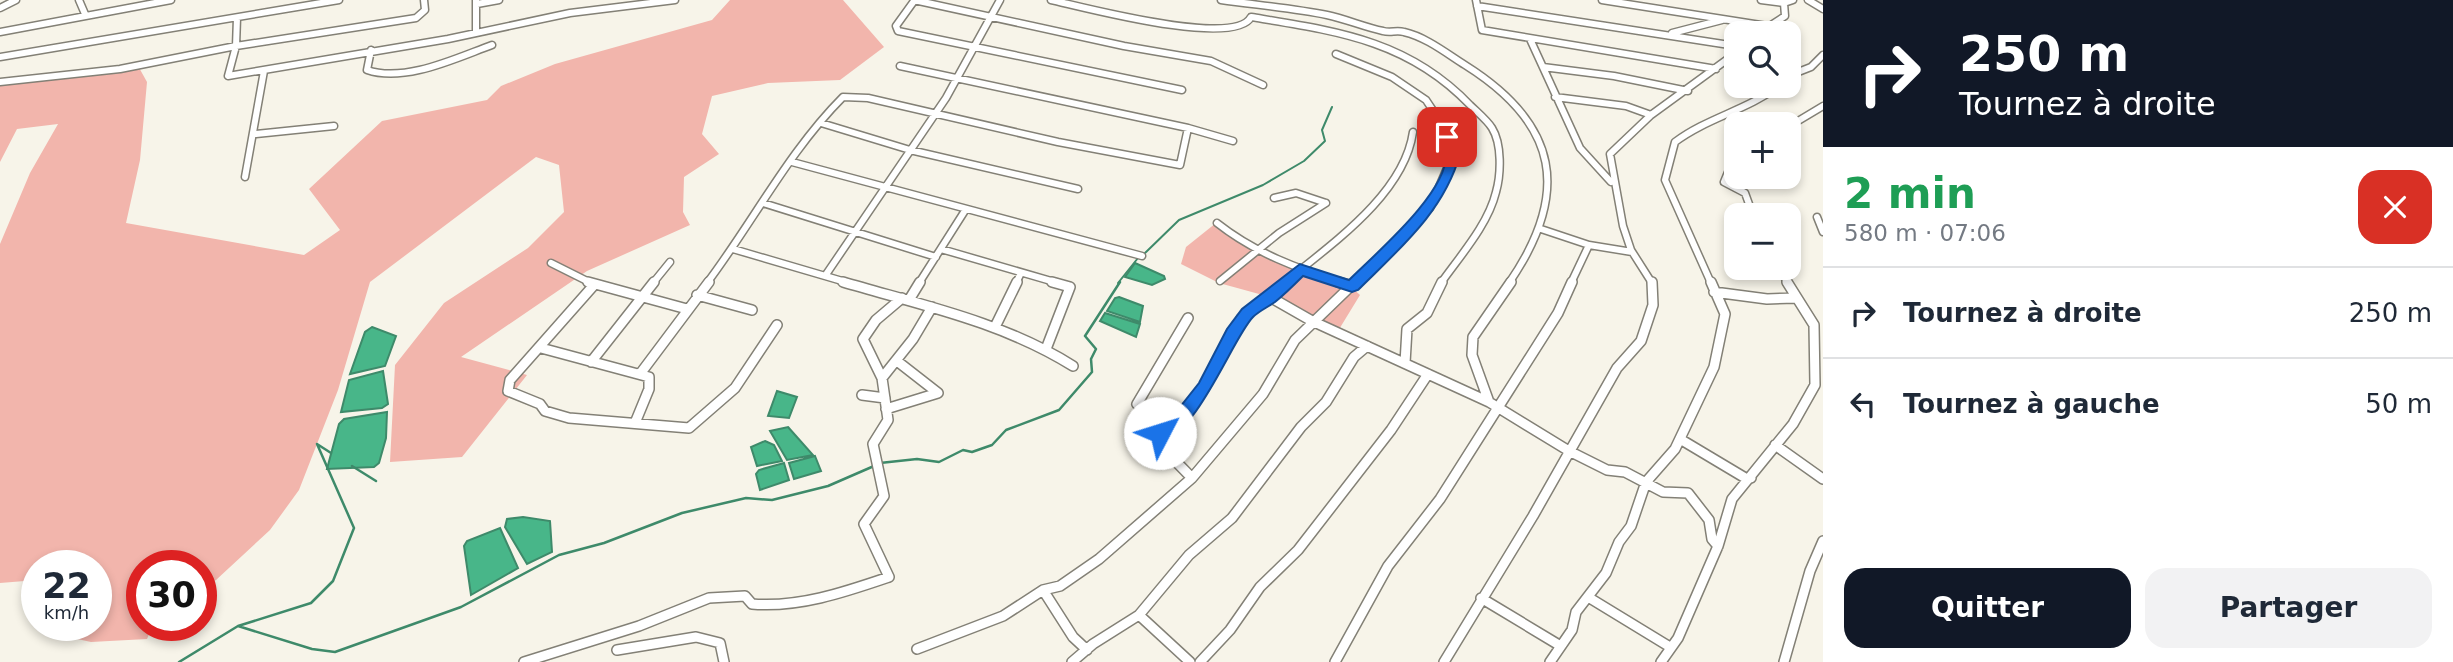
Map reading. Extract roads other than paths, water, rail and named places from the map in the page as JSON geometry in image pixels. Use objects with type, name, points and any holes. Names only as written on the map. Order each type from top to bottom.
[{"type":"street","points":[[0,8],[16,0]]},
{"type":"street","points":[[79,0],[85,14]]},
{"type":"street","points":[[0,32],[171,0]]},
{"type":"street","points":[[0,57],[339,0]]},
{"type":"street","points":[[0,82],[120,69],[236,46],[416,18],[425,10],[424,0]]},
{"type":"street","points":[[476,32],[476,2],[499,0]]},
{"type":"street","points":[[237,18],[236,46],[228,76],[570,13],[675,0]]},
{"type":"street","points":[[825,276],[936,113],[1000,0]]},
{"type":"street","points":[[1051,0],[1167,24],[1234,30],[1248,23],[1251,17],[1330,30],[1409,57],[1445,79],[1474,106],[1493,131],[1500,164],[1496,193],[1476,233],[1438,288],[1427,313],[1406,329],[1405,363]]},
{"type":"street","points":[[1222,0],[1326,15],[1385,32],[1402,31],[1445,51],[1487,79],[1528,118],[1549,171],[1548,198],[1541,229],[1530,253],[1472,337],[1472,355],[1492,405]]},
{"type":"street","points":[[1602,0],[1730,21]]},
{"type":"street","points":[[1760,0],[1784,3],[1793,0]]},
{"type":"street","points":[[1808,0],[1823,9]]},
{"type":"street","points":[[1182,90],[896,30],[914,1],[1211,61],[1263,85]]},
{"type":"street","points":[[1716,69],[1482,30],[1477,3],[1724,44]]},
{"type":"street","points":[[1776,21],[1785,16],[1784,3]]},
{"type":"street","points":[[1666,34],[1723,20]]},
{"type":"street","points":[[1530,39],[1580,148],[1611,182]]},
{"type":"street","points":[[371,50],[368,70],[372,73],[401,71],[445,62],[492,45]]},
{"type":"street","points":[[917,649],[1003,616],[1043,590],[1060,586],[1099,559],[1192,478],[1263,394],[1294,341],[1430,208],[1453,154],[1441,121],[1424,97],[1388,72],[1336,54]]},
{"type":"street","points":[[1801,71],[1811,67],[1823,55]]},
{"type":"street","points":[[1444,662],[1617,368],[1629,360],[1650,324],[1652,281],[1632,252],[1611,182],[1610,154],[1651,115],[1724,63]]},
{"type":"street","points":[[900,66],[1188,128],[1233,141]]},
{"type":"street","points":[[1543,67],[1614,76],[1688,91]]},
{"type":"street","points":[[245,177],[256,134],[257,96],[264,71]]},
{"type":"street","points":[[640,374],[733,249],[834,104],[849,96],[1180,165],[1188,128]]},
{"type":"street","points":[[1555,97],[1626,106],[1651,115]]},
{"type":"street","points":[[1550,662],[1573,627],[1576,612],[1606,573],[1619,542],[1632,524],[1646,482],[1681,439],[1714,367],[1723,330],[1725,314],[1675,196],[1665,180],[1667,164],[1675,142],[1685,134],[1765,98]]},
{"type":"street","points":[[1801,119],[1823,106]]},
{"type":"street","points":[[821,123],[910,149],[1078,189]]},
{"type":"street","points":[[256,134],[334,126]]},
{"type":"street","points":[[1192,478],[1157,442],[1160,433],[1182,417],[1205,387],[1241,319],[1341,236],[1392,185],[1411,146],[1413,132]]},
{"type":"street","points":[[792,162],[1142,256]]},
{"type":"street","points":[[1736,189],[1745,193],[1749,203]]},
{"type":"street","points":[[1220,281],[1279,233],[1327,205],[1296,193],[1274,198]]},
{"type":"street","points":[[763,203],[936,257]]},
{"type":"street","points":[[524,662],[559,657],[709,598],[745,596],[752,604],[782,604],[842,592],[889,577],[864,524],[864,520],[884,496],[873,444],[886,426],[886,409],[882,378],[863,339],[876,320],[905,299],[966,209]]},
{"type":"street","points":[[1817,217],[1823,232]]},
{"type":"street","points":[[1217,223],[1240,241],[1300,270],[1352,286]]},
{"type":"street","points":[[1541,229],[1589,244],[1632,252]]},
{"type":"street","points":[[1335,662],[1388,566],[1440,499],[1492,405],[1558,313],[1589,244]]},
{"type":"street","points":[[733,249],[995,327],[1046,349],[1073,366]]},
{"type":"street","points":[[941,249],[1071,288],[1046,349]]},
{"type":"street","points":[[551,262],[594,285],[687,309]]},
{"type":"street","points":[[591,362],[670,262]]},
{"type":"street","points":[[995,327],[1021,274]]},
{"type":"street","points":[[1661,662],[1678,638],[1718,545],[1731,499],[1753,476],[1793,424],[1816,379],[1814,325],[1785,280]]},
{"type":"street","points":[[594,285],[510,380],[508,391],[540,404],[545,411],[569,418],[689,428],[735,388],[777,325]]},
{"type":"street","points":[[1714,292],[1762,298],[1795,298]]},
{"type":"street","points":[[697,295],[752,310]]},
{"type":"street","points":[[1270,297],[1312,321],[1492,405],[1569,451],[1607,470],[1625,472],[1663,492],[1692,496],[1693,503],[1708,518],[1712,540],[1718,545]]},
{"type":"street","points":[[882,378],[897,361],[932,307]]},
{"type":"street","points":[[1160,433],[1156,423],[1137,404],[1154,380],[1188,317]]},
{"type":"street","points":[[1072,662],[1139,615],[1189,555],[1232,518],[1267,469],[1326,402],[1354,357],[1367,346]]},
{"type":"street","points":[[541,348],[640,374],[651,381],[635,423]]},
{"type":"street","points":[[886,409],[938,393],[897,361]]},
{"type":"street","points":[[1200,662],[1230,630],[1260,587],[1298,550],[1391,430],[1428,374]]},
{"type":"street","points":[[862,396],[885,398]]},
{"type":"street","points":[[1681,439],[1747,479],[1753,476]]},
{"type":"street","points":[[1775,445],[1823,479]]},
{"type":"street","points":[[1784,662],[1810,571],[1823,541]]},
{"type":"street","points":[[1043,590],[1073,637],[1087,650]]},
{"type":"street","points":[[1481,597],[1559,646]]},
{"type":"street","points":[[1588,597],[1670,647]]},
{"type":"street","points":[[1139,615],[1190,662]]},
{"type":"street","points":[[617,650],[629,651],[681,639],[706,638],[720,643],[724,662]]},
{"type":"waterway","points":[[1144,254],[1179,220],[1263,185],[1304,161],[1325,141],[1322,130],[1332,107]]},
{"type":"waterway","points":[[1118,283],[1138,258]]},
{"type":"waterway","points":[[880,463],[917,459],[939,462],[963,450],[972,452],[992,445],[1006,430],[1059,410],[1092,372],[1091,359],[1096,349],[1085,336],[1120,282]]},
{"type":"waterway","points":[[238,626],[311,603],[333,581],[354,528],[317,444],[331,453]]},
{"type":"waterway","points":[[352,466],[376,481]]},
{"type":"waterway","points":[[238,626],[312,649],[335,652],[461,607],[559,555],[604,543],[682,513],[746,498],[772,500],[828,486],[874,466]]},
{"type":"waterway","points":[[179,662],[238,626]]}]
